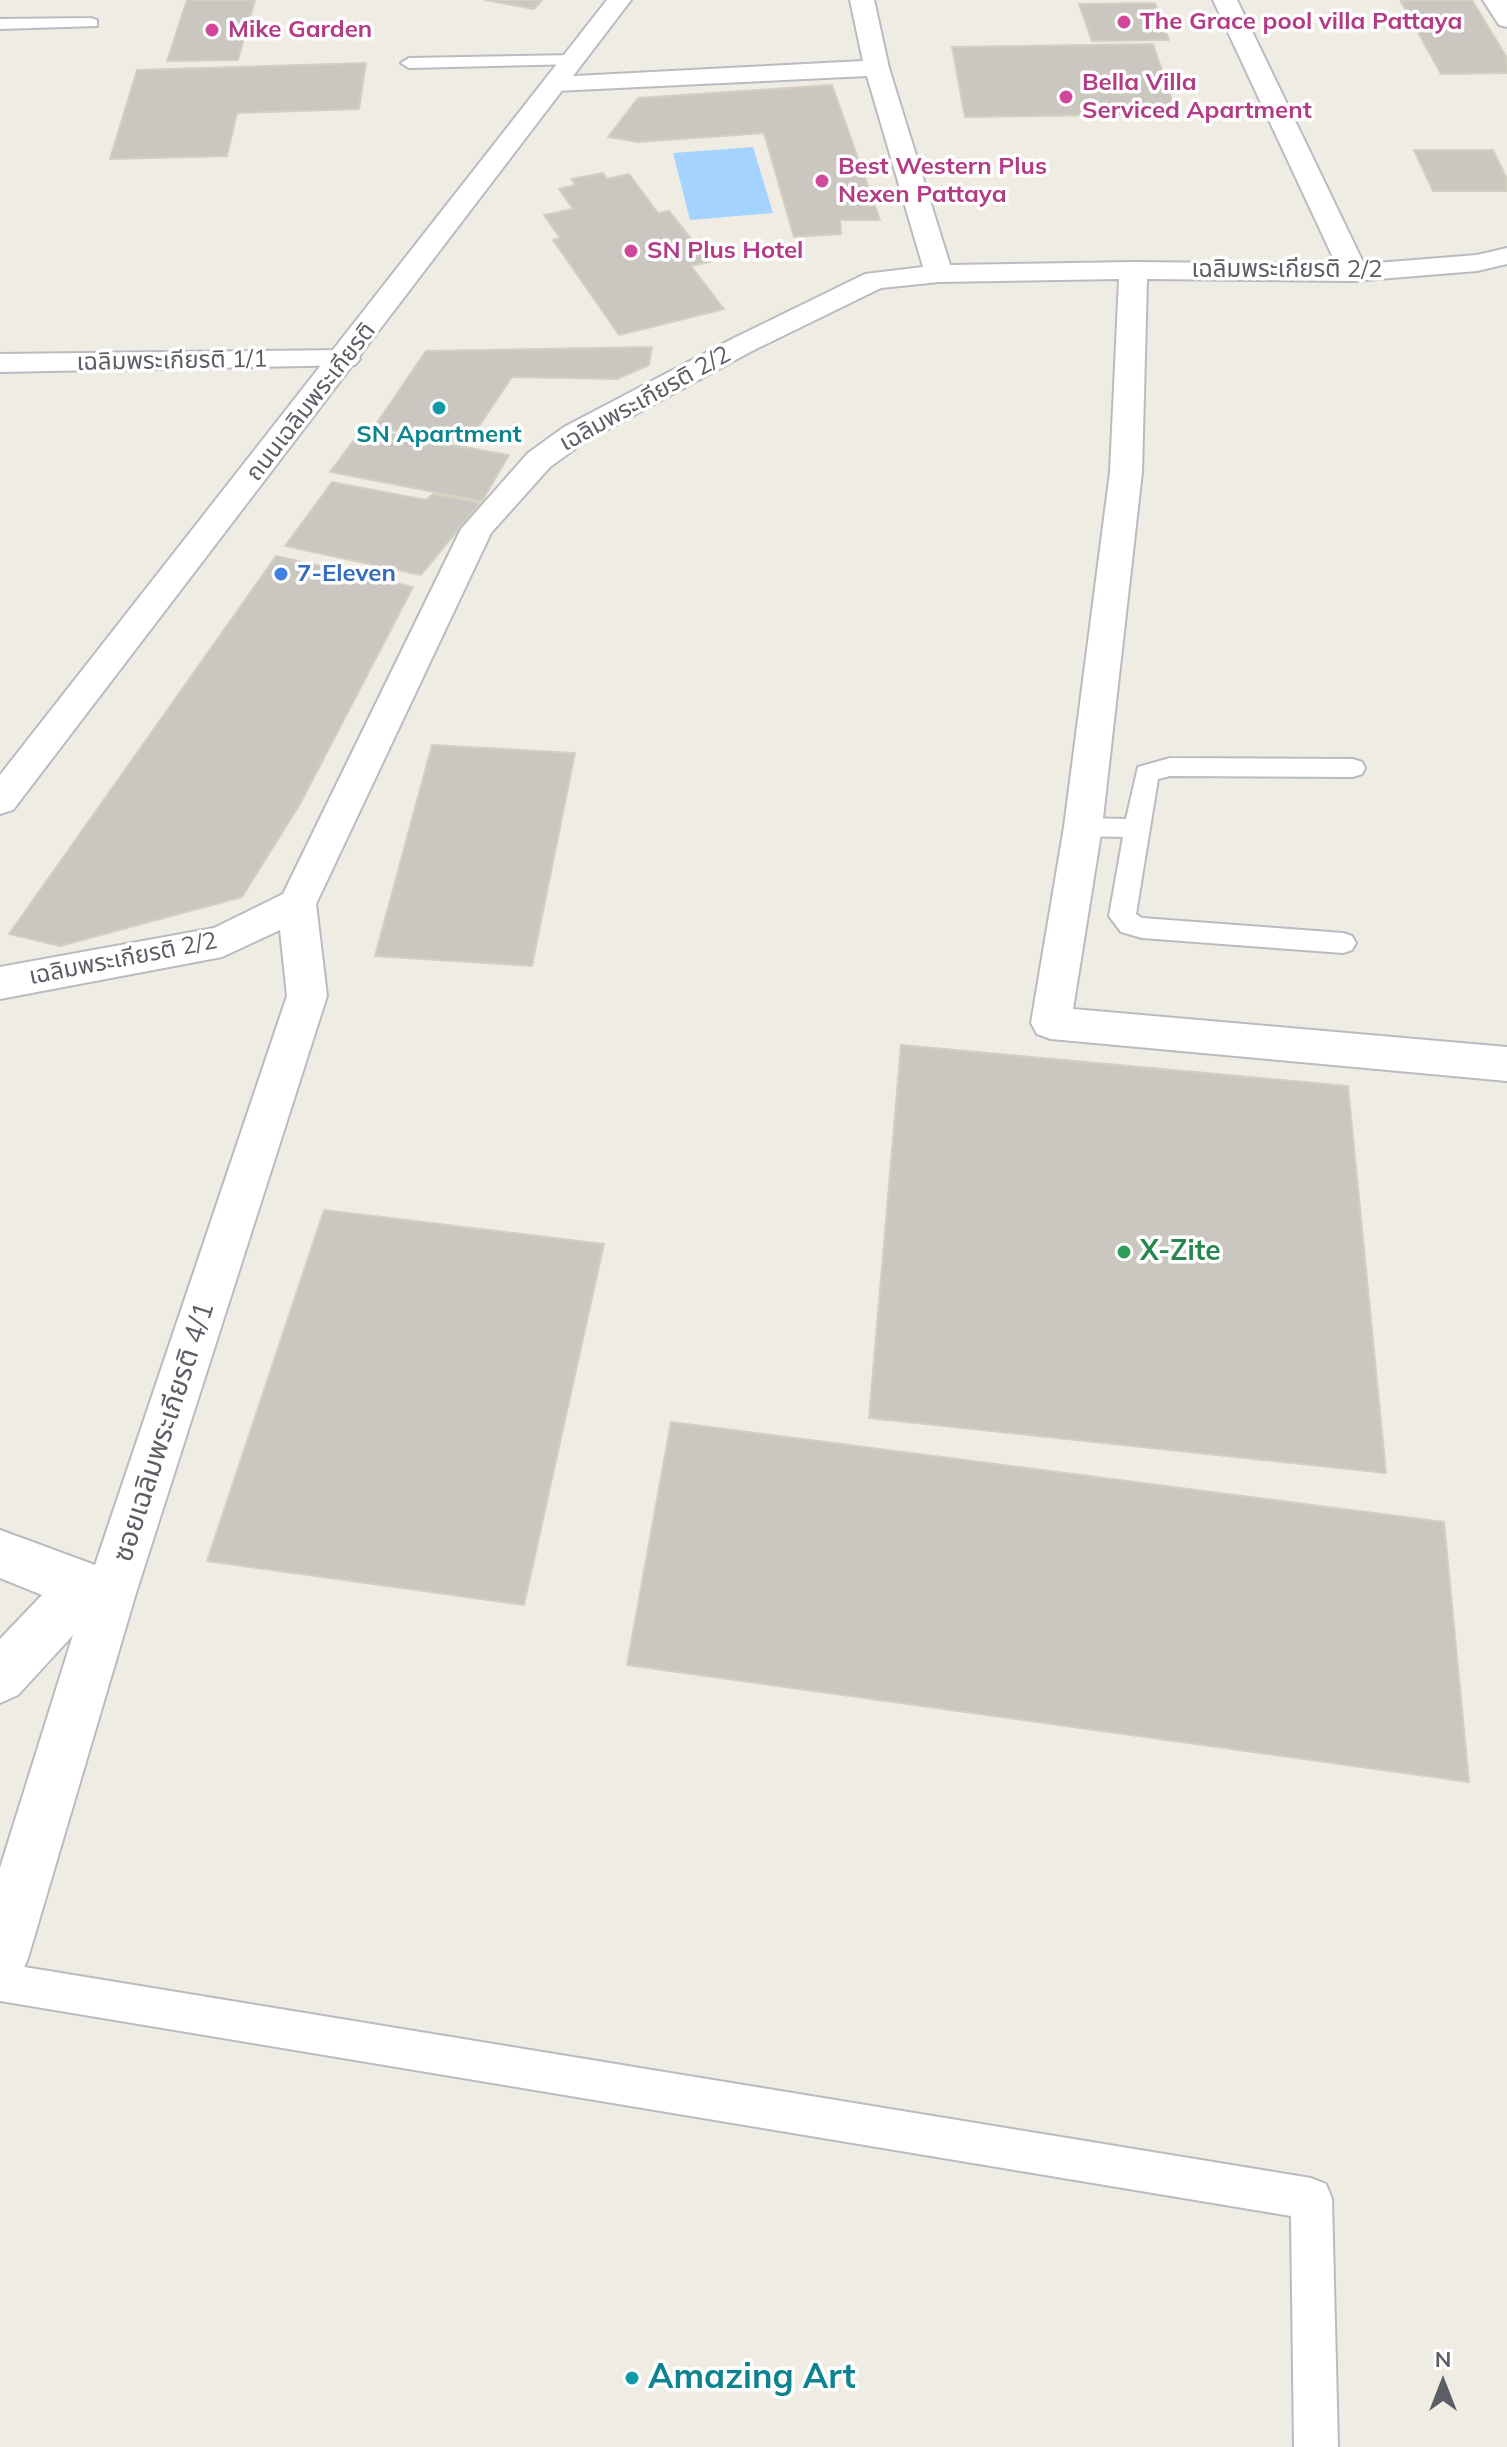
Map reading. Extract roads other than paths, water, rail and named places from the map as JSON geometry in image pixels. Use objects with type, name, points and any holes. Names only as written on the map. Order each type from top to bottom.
[{"type":"street","name":"ถนนเฉลิมพระเกียรติ","points":[[0,801],[345,359],[619,0]]},
{"type":"street","points":[[862,0],[877,68],[939,274]]},
{"type":"street","points":[[1225,0],[1354,273]]},
{"type":"street","points":[[1495,0],[1507,20]]},
{"type":"street","points":[[565,72],[877,68]]},
{"type":"street","name":"เฉลิมพระเกียรติ 2/2","points":[[0,983],[222,942],[297,904],[477,529],[539,460],[575,434],[742,345],[875,280],[939,274],[1133,270],[1354,273],[1477,263],[1507,256]]},
{"type":"street","points":[[1133,270],[1126,472],[1083,827],[1051,1023],[1507,1064]]},
{"type":"street","name":"เฉลิมพระเกียรติ 1/1","points":[[0,363],[345,359]]},
{"type":"street","name":"ซอยเฉลิมพระเกียรติ 4/1","points":[[0,1958],[97,1590],[307,996],[297,904]]},
{"type":"street","points":[[0,1554],[97,1590],[0,1677]]},
{"type":"lane","points":[[0,24],[91,23]]},
{"type":"lane","points":[[409,63],[565,72]]},
{"type":"lane","points":[[1343,943],[1130,925],[1122,916],[1147,773],[1156,769],[1353,768]]},
{"type":"lane","points":[[1083,827],[1135,828]]},
{"type":"lane","points":[[0,1982],[1311,2199],[1316,2447]]},
{"type":"water","points":[[753,147],[773,213],[690,220],[673,153]]},
{"type":"place","name":"The Grace pool villa Pattaya","points":[[1124,22]]},
{"type":"place","name":"Mike Garden","points":[[212,30]]},
{"type":"place","name":"Bella Villa Serviced Apartment","points":[[1066,97]]},
{"type":"place","name":"Best Western Plus Nexen Pattaya","points":[[822,181]]},
{"type":"place","name":"SN Plus Hotel","points":[[631,251]]},
{"type":"place","name":"SN Apartment","points":[[439,408]]},
{"type":"place","name":"7-Eleven","points":[[281,574]]},
{"type":"place","name":"X-Zite","points":[[1124,1252]]},
{"type":"place","name":"Amazing Art","points":[[632,2378]]}]
